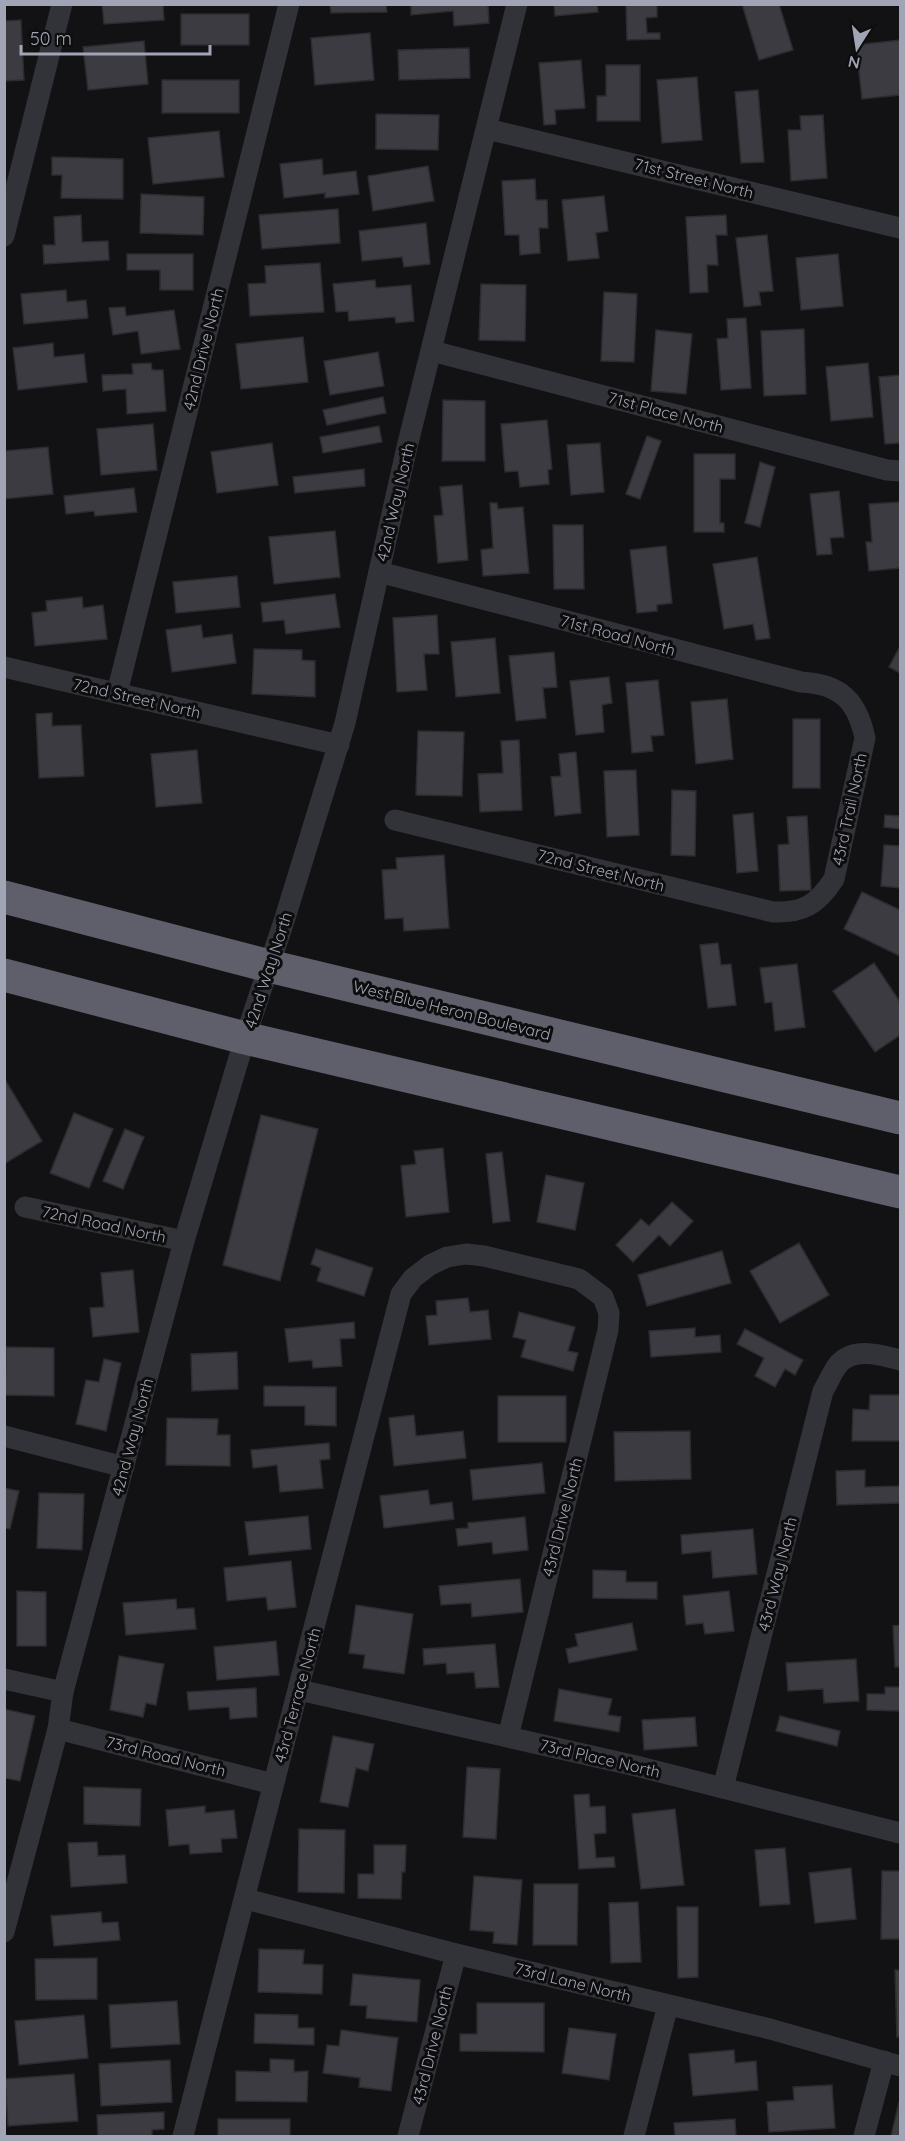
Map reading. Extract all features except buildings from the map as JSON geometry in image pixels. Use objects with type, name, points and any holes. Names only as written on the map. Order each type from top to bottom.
[{"type":"highway","name":"West Blue Heron Boulevard","points":[[4,897],[269,966],[900,1118]]},
{"type":"highway","points":[[4,975],[245,1038],[900,1192]]},
{"type":"street","points":[[4,236],[8,211],[62,4]]},
{"type":"street","name":"42nd Drive North","points":[[117,693],[289,4]]},
{"type":"street","name":"42nd Way North","points":[[4,1932],[8,1905],[58,1729],[63,1692],[184,1241],[245,1038],[339,745],[407,447],[516,4]]},
{"type":"street","name":"71st Street North","points":[[487,129],[900,228]]},
{"type":"street","name":"71st Place North","points":[[432,351],[887,470],[900,471]]},
{"type":"street","name":"71st Road North","points":[[379,573],[801,682],[819,683],[836,690],[852,704]]},
{"type":"street","name":"72nd Street North","points":[[4,667],[339,745]]},
{"type":"street","name":"43rd Trail North","points":[[808,907],[824,895],[834,879],[865,738],[861,720],[852,704]]},
{"type":"street","name":"72nd Street North","points":[[395,820],[773,912],[791,913],[808,907]]},
{"type":"street","name":"72nd Road North","points":[[25,1207],[184,1241]]},
{"type":"street","name":"43rd Terrace North","points":[[183,2136],[401,1294],[413,1278],[430,1265],[447,1257],[466,1254],[484,1256],[579,1279],[603,1297]]},
{"type":"street","name":"43rd Drive North","points":[[508,1737],[608,1330],[609,1313],[603,1297]]},
{"type":"street","name":"43rd Way North","points":[[723,1788],[823,1391],[839,1363],[855,1355],[874,1354],[900,1360]]},
{"type":"street","points":[[4,1436],[124,1467]]},
{"type":"street","points":[[4,1679],[63,1692]]},
{"type":"street","name":"73rd Place North","points":[[299,1690],[636,1766],[900,1833]]},
{"type":"street","name":"73rd Road North","points":[[58,1729],[273,1784]]},
{"type":"street","name":"73rd Lane North","points":[[246,1899],[456,1954],[770,2029],[892,2063]]},
{"type":"street","name":"43rd Drive North","points":[[408,2136],[456,1954]]},
{"type":"street","points":[[634,2136],[668,2005]]},
{"type":"street","points":[[864,2136],[892,2063]]}]
